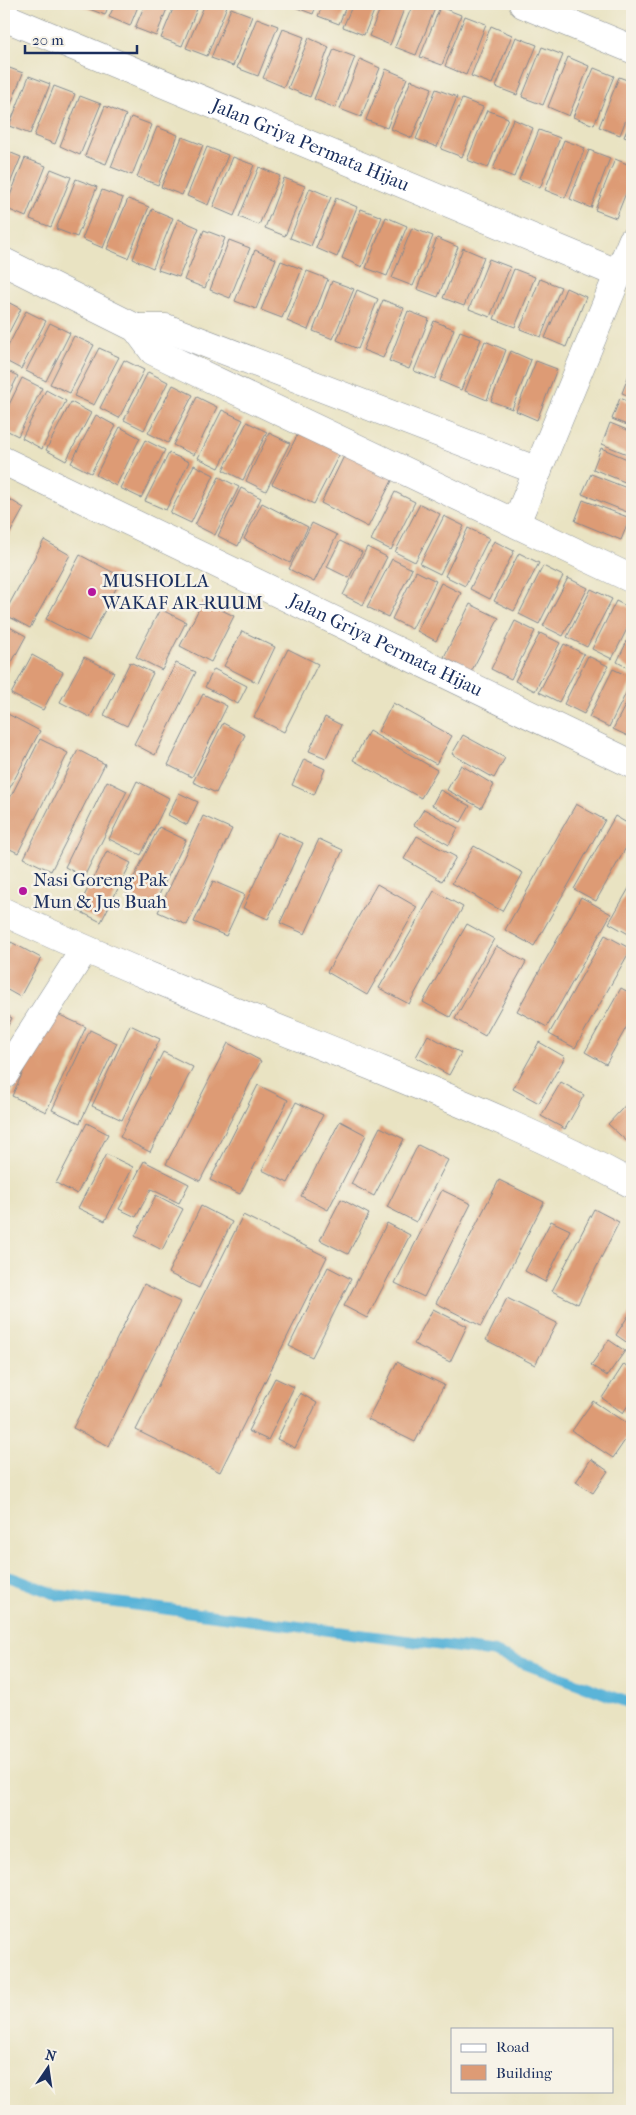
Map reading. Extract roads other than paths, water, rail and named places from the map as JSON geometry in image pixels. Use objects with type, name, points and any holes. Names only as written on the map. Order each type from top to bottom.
[{"type":"street","points":[[523,4],[632,49]]},
{"type":"street","name":"Jalan Griya Permata Hijau","points":[[4,17],[619,274]]},
{"type":"street","points":[[516,523],[632,241]]},
{"type":"street","points":[[4,262],[136,328],[153,350],[632,579]]},
{"type":"street","points":[[136,328],[166,328],[538,471]]},
{"type":"street","name":"Jalan Griya Permata Hijau","points":[[4,460],[632,764]]},
{"type":"street","points":[[4,912],[84,950],[496,1117],[585,1158],[632,1184]]},
{"type":"street","points":[[4,1075],[84,950]]},
{"type":"waterway","points":[[4,1575],[58,1595],[493,1652],[632,1704]]},
{"type":"place","name":"MUSHOLLA WAKAF AR-RUUM","points":[[92,592]]},
{"type":"place","name":"Nasi Goreng Pak Mun & Jus Buah","points":[[23,891]]}]
